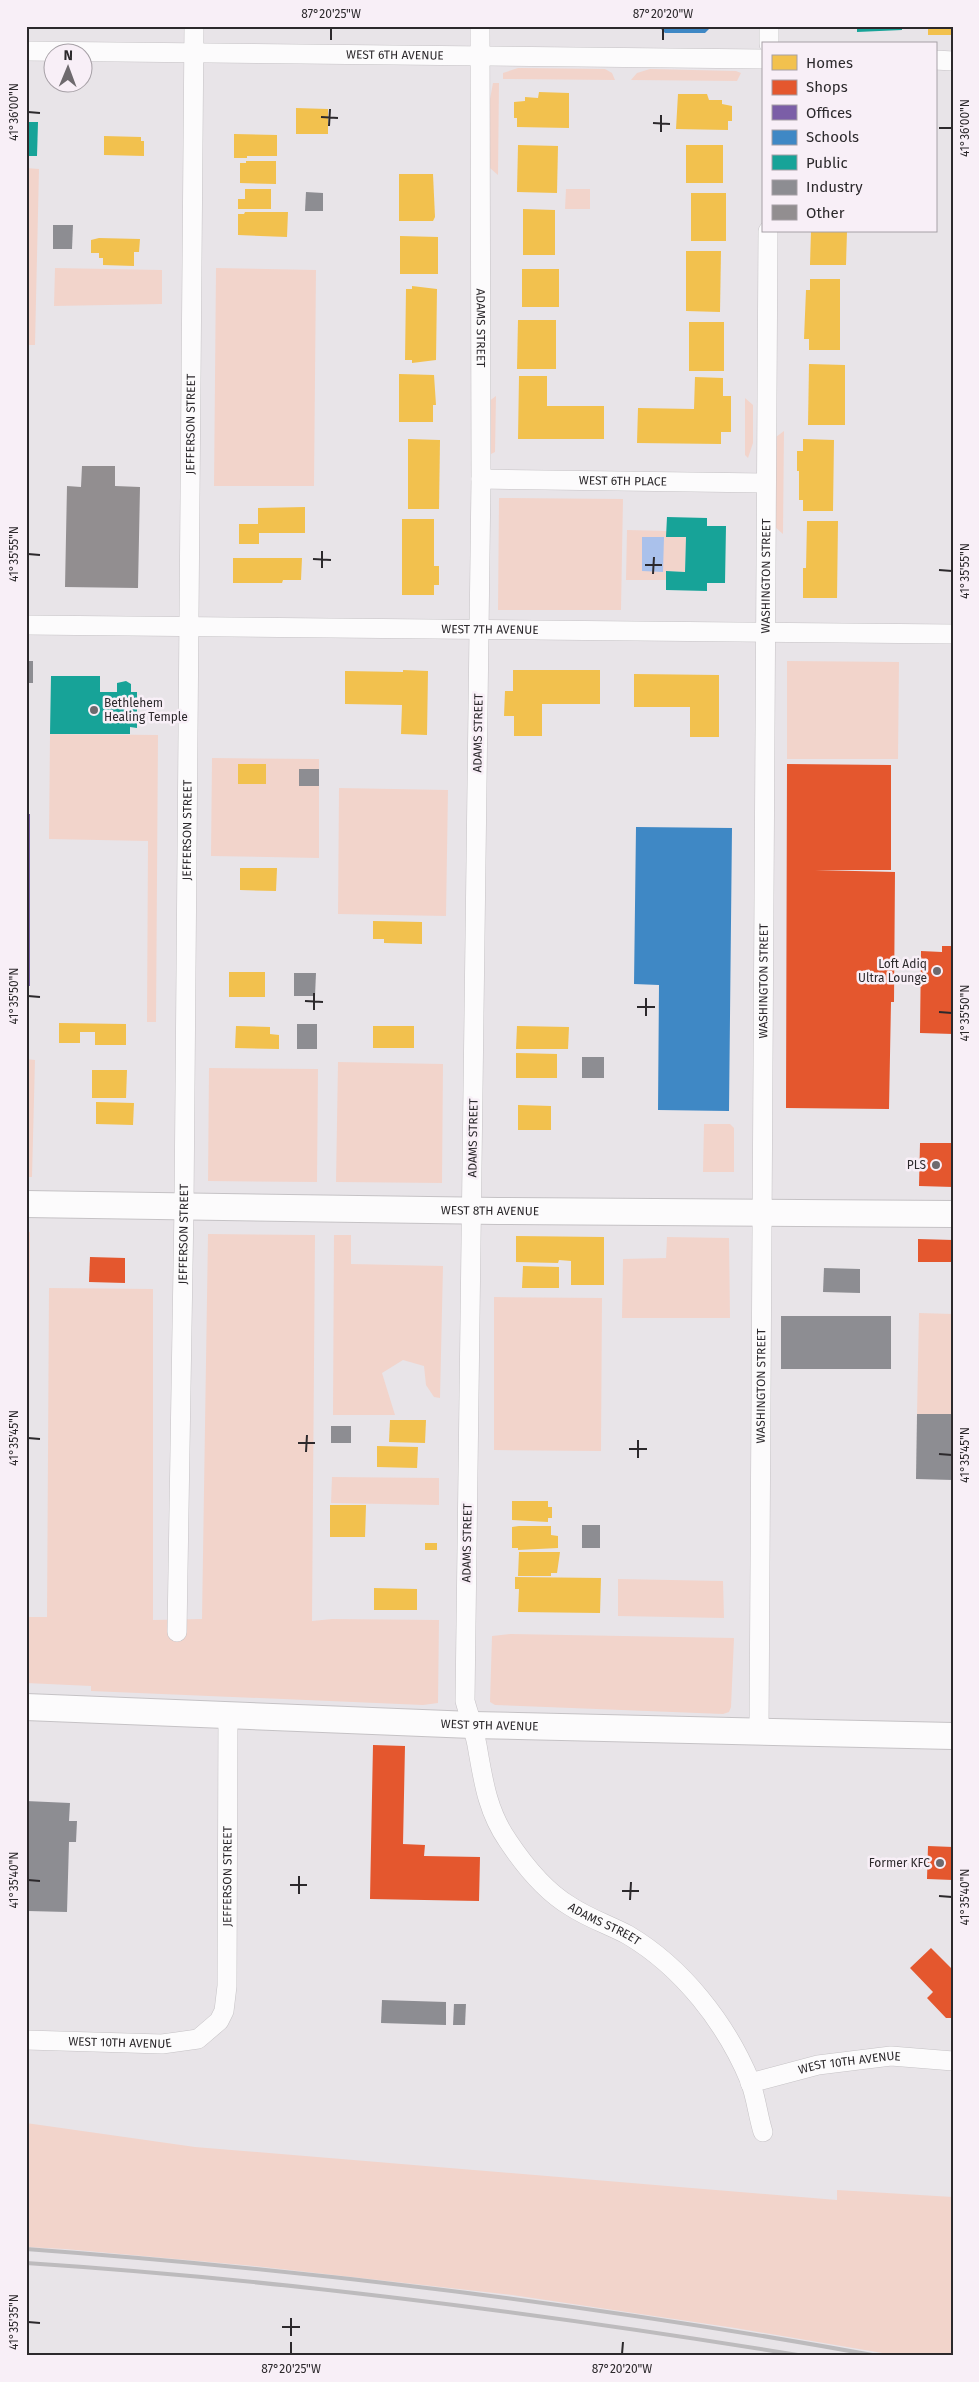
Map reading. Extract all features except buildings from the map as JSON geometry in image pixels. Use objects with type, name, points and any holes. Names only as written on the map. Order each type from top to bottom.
[{"type":"street","name":"JEFFERSON STREET","points":[[177,1632],[184,1206],[194,26]]},
{"type":"street","name":"ADAMS STREET","points":[[480,26],[480,630],[465,1701],[472,1725],[488,1806],[506,1839],[523,1862],[546,1887],[570,1906],[628,1936],[671,1968],[698,1997],[718,2022],[735,2049],[750,2082],[763,2132]]},
{"type":"street","points":[[768,42],[769,26]]},
{"type":"street","name":"WEST 6TH AVENUE","points":[[26,51],[762,59]]},
{"type":"street","points":[[936,60],[953,60]]},
{"type":"street","name":"WASHINGTON STREET","points":[[759,1731],[768,232]]},
{"type":"street","name":"WEST 6TH PLACE","points":[[481,479],[766,483]]},
{"type":"street","name":"WEST 7TH AVENUE","points":[[26,625],[953,634]]},
{"type":"street","name":"WEST 8TH AVENUE","points":[[26,1204],[762,1214],[953,1214]]},
{"type":"street","name":"WEST 9TH AVENUE","points":[[26,1708],[472,1725],[953,1736]]},
{"type":"street","name":"JEFFERSON STREET","points":[[209,2031],[219,2021],[224,2011],[227,1986],[228,1715]]},
{"type":"street","name":"WEST 10TH AVENUE","points":[[26,2040],[173,2044],[198,2038],[209,2031]]},
{"type":"street","name":"WEST 10TH AVENUE","points":[[750,2082],[818,2065],[891,2056],[953,2061]]},
{"type":"shaded area","points":[[518,68],[605,69],[612,73],[615,80],[503,79],[503,73]]},
{"type":"shaded area","points":[[650,69],[736,71],[741,73],[737,81],[631,80],[637,73]]},
{"type":"shaded area","points":[[493,83],[499,83],[498,175],[490,168],[490,99]]},
{"type":"shaded area","points":[[26,168],[39,169],[35,345],[26,345]]},
{"type":"shaded area","points":[[566,189],[590,189],[590,209],[565,209]]},
{"type":"shaded area","points":[[55,268],[162,270],[162,304],[54,306]]},
{"type":"shaded area","points":[[216,268],[316,270],[314,486],[214,486]]},
{"type":"shaded area","points":[[496,396],[495,452],[491,454],[489,448],[488,402]]},
{"type":"shaded area","points":[[745,398],[753,405],[753,443],[748,458],[745,455]]},
{"type":"shaded area","points":[[784,431],[783,534],[775,527],[776,437]]},
{"type":"shaded area","points":[[499,498],[623,499],[621,610],[498,610]]},
{"type":"shaded area","points":[[627,530],[667,531],[686,537],[685,572],[666,571],[666,580],[626,580]]},
{"type":"shaded area","points":[[787,661],[899,662],[898,759],[787,759]]},
{"type":"shaded area","points":[[50,734],[158,735],[156,1022],[147,1022],[148,841],[49,839]]},
{"type":"shaded area","points":[[212,758],[319,759],[319,858],[211,856]]},
{"type":"shaded area","points":[[339,788],[448,790],[446,916],[338,914]]},
{"type":"shaded area","points":[[26,1059],[35,1060],[32,1177],[26,1177]]},
{"type":"shaded area","points":[[338,1062],[443,1064],[442,1183],[336,1182]]},
{"type":"shaded area","points":[[209,1068],[318,1069],[317,1182],[208,1181]]},
{"type":"shaded area","points":[[704,1124],[730,1124],[734,1128],[734,1172],[703,1172]]},
{"type":"shaded area","points":[[26,1232],[30,1232],[28,1617],[47,1617],[49,1288],[153,1289],[153,1620],[202,1619],[208,1234],[315,1235],[312,1621],[332,1619],[439,1620],[438,1703],[423,1705],[91,1691],[91,1686],[26,1683]]},
{"type":"shaded area","points":[[334,1235],[351,1235],[351,1264],[443,1266],[440,1398],[434,1397],[426,1385],[424,1366],[403,1360],[382,1373],[395,1415],[333,1415]]},
{"type":"shaded area","points":[[667,1237],[729,1238],[730,1318],[622,1318],[623,1259],[666,1258]]},
{"type":"shaded area","points":[[494,1297],[602,1298],[601,1451],[494,1450]]},
{"type":"shaded area","points":[[919,1313],[953,1314],[953,1414],[917,1414]]},
{"type":"shaded area","points":[[332,1477],[439,1478],[439,1505],[331,1503]]},
{"type":"shaded area","points":[[618,1579],[723,1581],[724,1618],[618,1616]]},
{"type":"shaded area","points":[[511,1634],[734,1638],[731,1707],[729,1712],[723,1714],[495,1705],[490,1702],[492,1636]]},
{"type":"shaded area","points":[[26,2123],[195,2147],[837,2200],[837,2190],[953,2197],[953,2356],[900,2356],[735,2328],[512,2295],[254,2266],[26,2247]]},
{"type":"water","points":[[642,537],[664,537],[663,572],[642,571]]},
{"type":"railway","points":[[26,2249],[240,2267],[454,2291],[666,2321],[878,2356]]},
{"type":"railway","points":[[26,2263],[221,2279],[416,2300],[610,2326],[804,2356]]},
{"type":"place","name":"Bethlehem Healing Temple","points":[[94,710]]},
{"type":"place","name":"Loft Adiq Ultra Lounge","points":[[937,971]]},
{"type":"place","name":"PLS","points":[[936,1165]]},
{"type":"place","name":"Former KFC","points":[[940,1863]]}]
